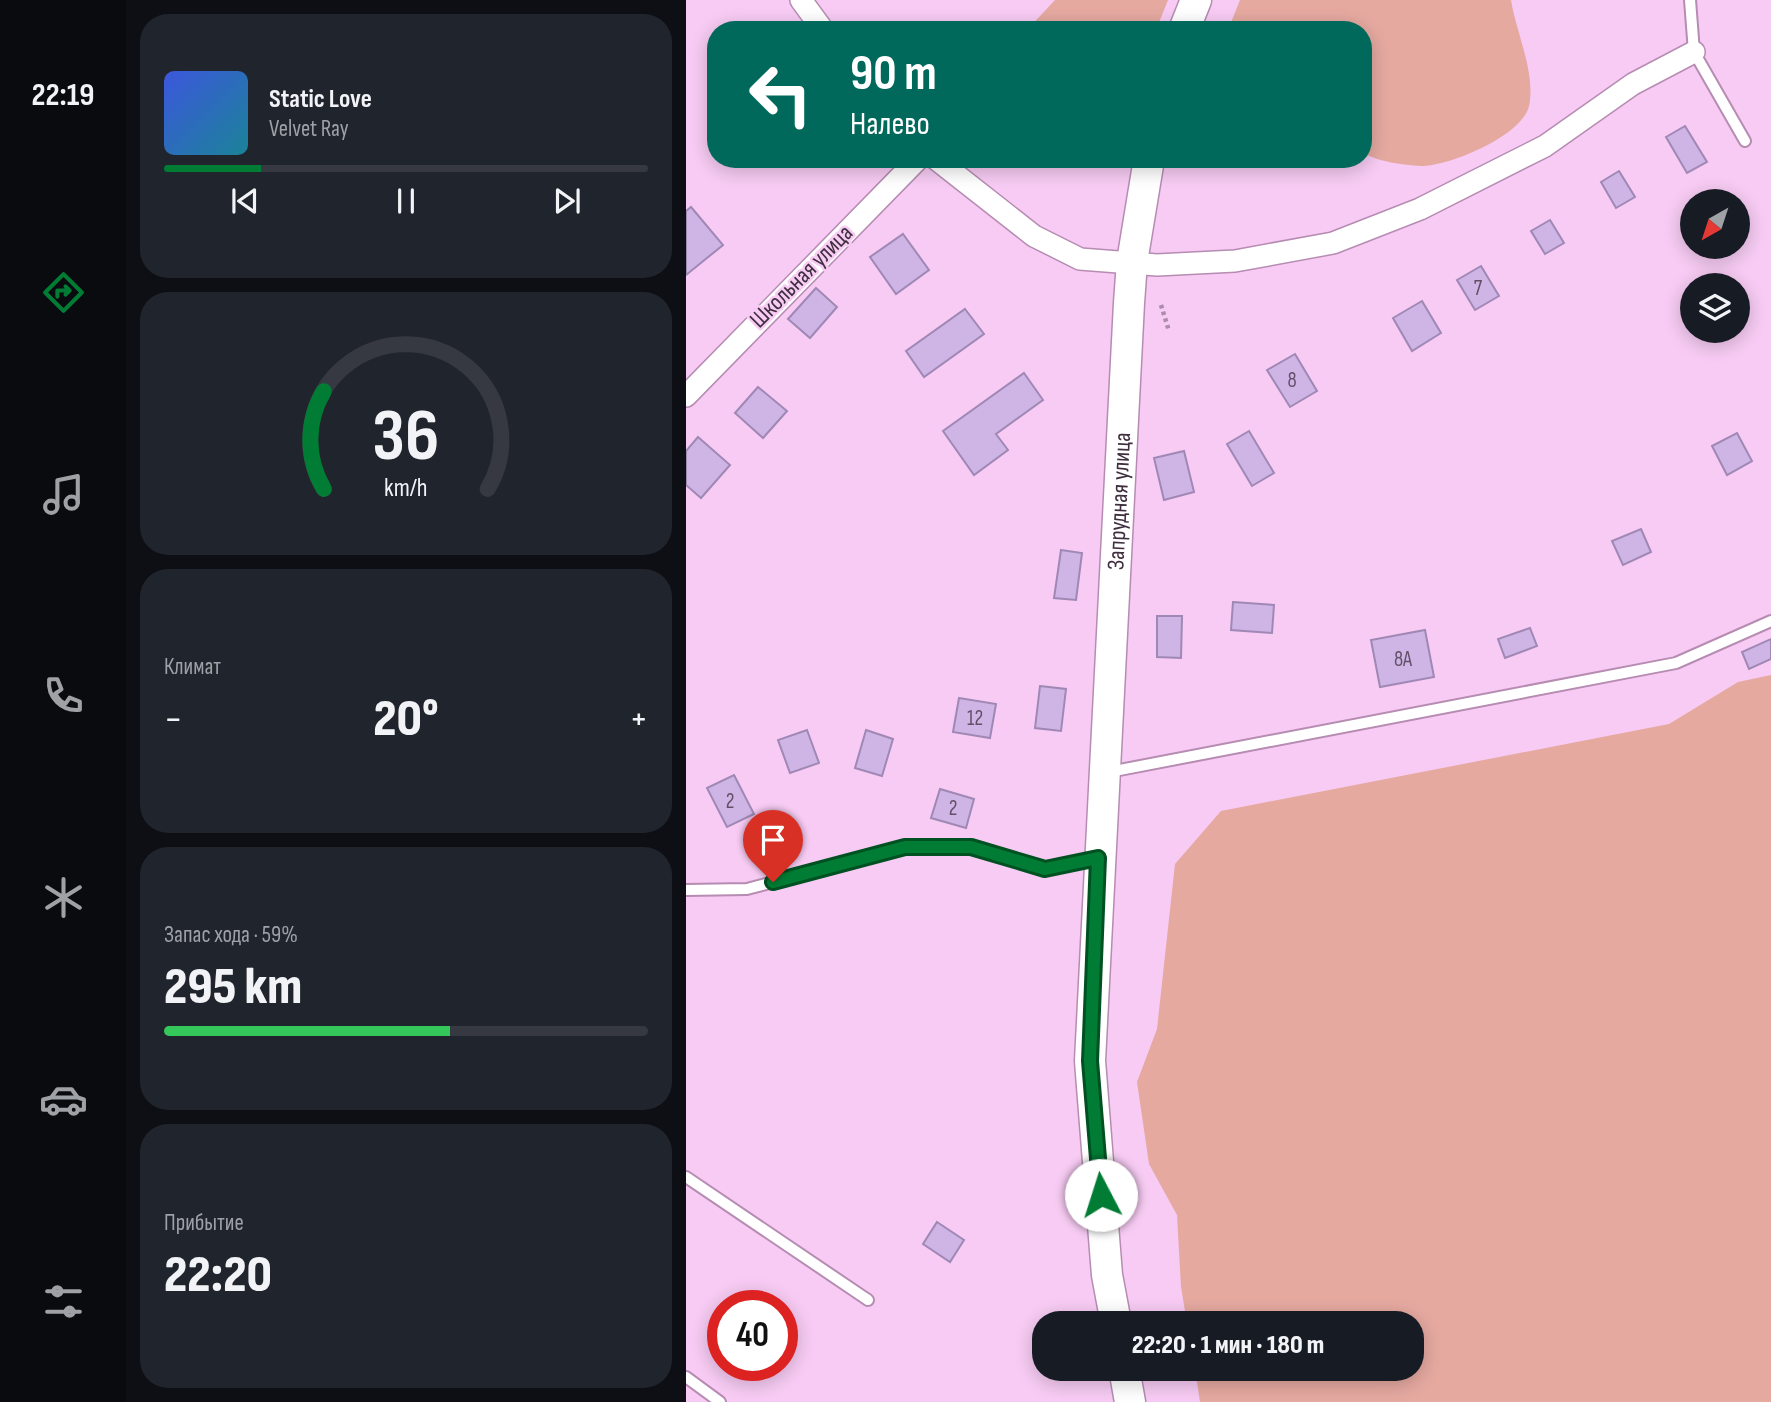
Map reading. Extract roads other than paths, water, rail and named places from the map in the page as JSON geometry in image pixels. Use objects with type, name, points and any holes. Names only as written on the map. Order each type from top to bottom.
[{"type":"street","points":[[801,0],[816,21]]},
{"type":"street","points":[[1188,21],[1196,0]]},
{"type":"street","points":[[947,168],[1034,236],[1080,259],[1207,264],[1333,243],[1420,209],[1545,146],[1633,84],[1693,52]]},
{"type":"street","name":"Школьная улица","points":[[686,396],[910,168]]},
{"type":"street","name":"Запрудная улица","points":[[1114,1311],[1107,1275],[1090,1061],[1102,773],[1132,262],[1148,168]]},
{"type":"street","points":[[1126,1381],[1130,1402]]},
{"type":"lane","points":[[1690,0],[1693,52],[1745,141]]},
{"type":"lane","points":[[1102,773],[1676,663],[1771,621]]},
{"type":"lane","points":[[686,890],[747,889],[905,847],[971,847],[1045,869],[1098,851]]},
{"type":"lane","points":[[686,1177],[868,1300]]},
{"type":"lane","points":[[686,1377],[720,1402]]}]
